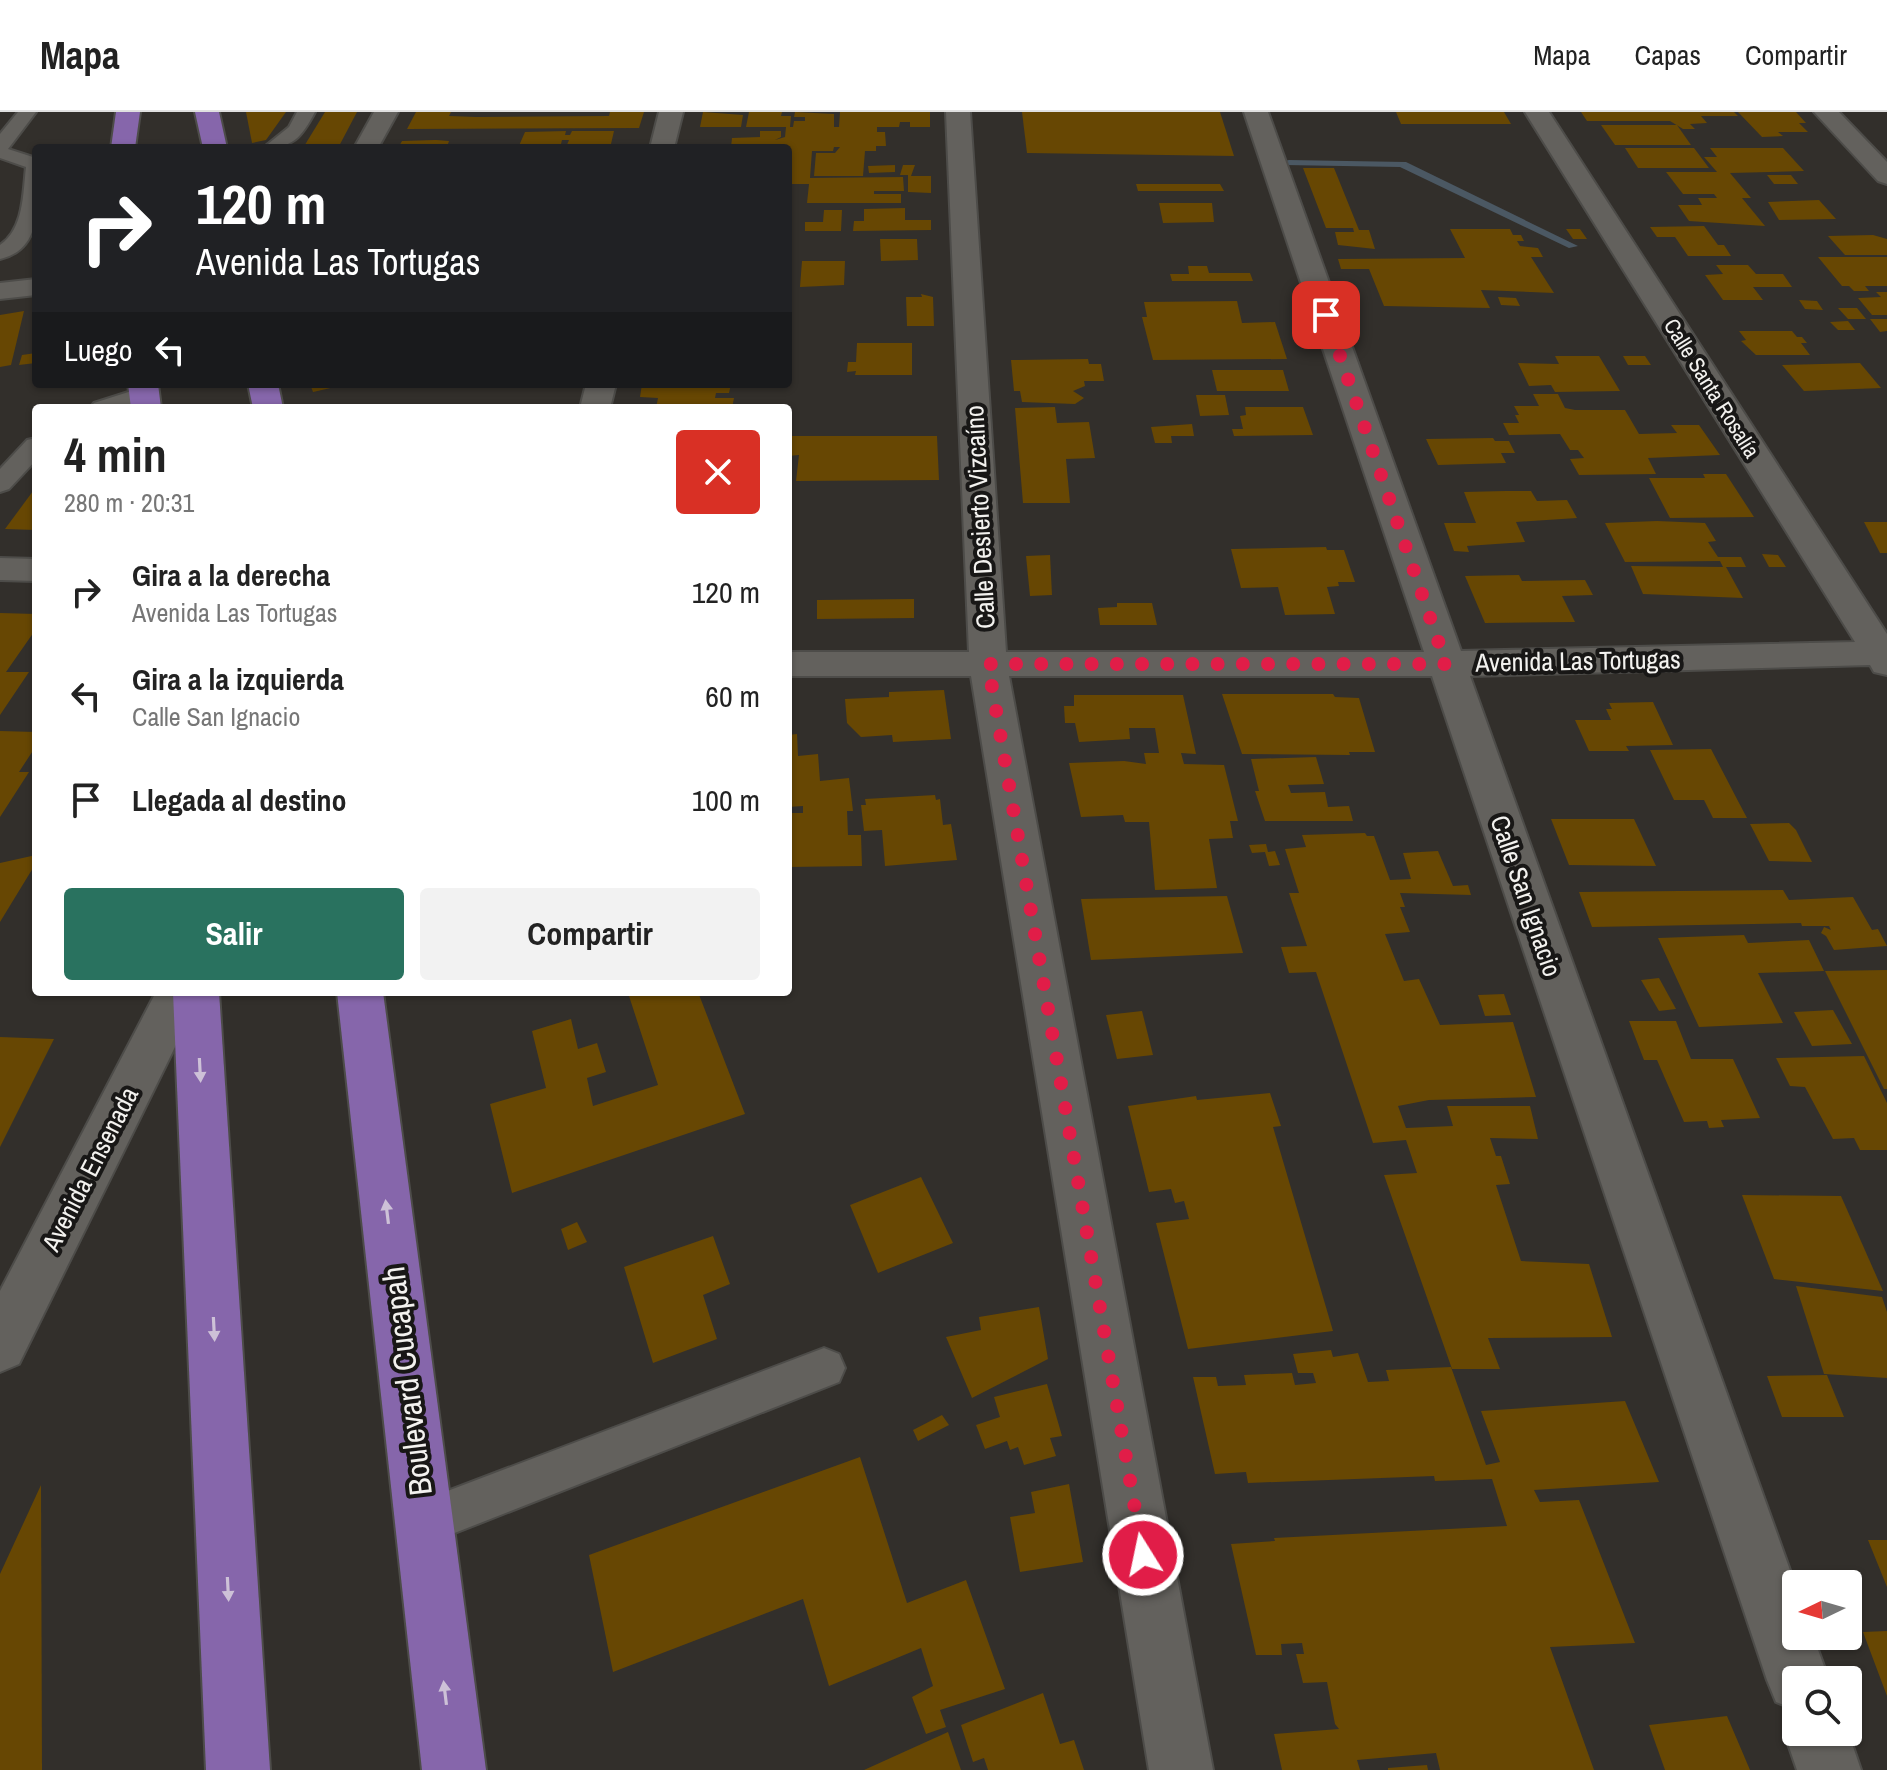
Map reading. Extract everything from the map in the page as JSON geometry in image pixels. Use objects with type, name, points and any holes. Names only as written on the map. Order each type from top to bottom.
[{"type":"main road","points":[[124,144],[128,112]]},
{"type":"main road","points":[[207,112],[214,144]]},
{"type":"main road","points":[[196,996],[238,1770]]},
{"type":"main road","name":"Boulevard Cucapah","points":[[360,996],[454,1770]]},
{"type":"street","points":[[368,144],[386,112]]},
{"type":"street","points":[[663,144],[671,112]]},
{"type":"street","name":"Calle Desierto Vizcaíno","points":[[958,112],[988,664],[1181,1770]]},
{"type":"street","name":"Calle San Ignacio","points":[[1256,112],[1793,1666]]},
{"type":"street","name":"Calle Santa Rosalía","points":[[1537,112],[1885,657]]},
{"type":"street","points":[[1826,112],[1887,176]]},
{"type":"street","points":[[0,291],[32,287]]},
{"type":"street","points":[[0,569],[32,570]]},
{"type":"street","name":"Avenida Las Tortugas","points":[[792,664],[1446,664],[1885,657]]},
{"type":"street","name":"Avenida Ensenada","points":[[0,1346],[177,996]]},
{"type":"street","points":[[1821,1746],[1829,1770]]},
{"type":"lane","points":[[27,112],[0,150],[32,162]]},
{"type":"lane","points":[[277,144],[296,130],[306,112]]},
{"type":"lane","points":[[0,253],[11,250],[18,243],[32,216]]},
{"type":"lane","points":[[115,404],[145,395]]},
{"type":"lane","points":[[0,484],[32,449]]},
{"type":"lane","points":[[424,1522],[824,1368]]},
{"type":"building","points":[[246,112],[286,112],[266,140],[252,143]]},
{"type":"building","points":[[325,112],[357,112],[340,144],[305,144]]},
{"type":"building","points":[[416,112],[451,112],[449,116],[476,117],[609,116],[610,112],[644,112],[639,128],[407,129]]},
{"type":"building","points":[[703,112],[743,115],[741,127],[700,127]]},
{"type":"building","points":[[749,112],[782,112],[781,116],[791,116],[790,127],[793,127],[794,121],[805,121],[805,117],[794,117],[795,112],[834,114],[834,127],[839,127],[840,112],[930,112],[930,127],[910,127],[910,122],[900,122],[899,127],[877,127],[877,132],[885,132],[886,146],[876,146],[876,151],[865,151],[863,176],[814,176],[816,153],[835,153],[840,147],[834,147],[833,151],[812,151],[810,178],[903,177],[904,191],[874,191],[874,194],[901,194],[901,203],[807,203],[809,184],[792,184],[792,144],[731,144],[732,138],[760,137],[760,131],[781,131],[781,137],[775,140],[785,137],[786,127],[746,127]]},
{"type":"building","points":[[1022,112],[1220,112],[1234,156],[1027,153]]},
{"type":"building","points":[[1396,112],[1504,112],[1511,124],[1401,124]]},
{"type":"building","points":[[1581,112],[1734,112],[1738,116],[1701,116],[1707,123],[1690,124],[1695,129],[1683,129],[1670,121],[1587,121]]},
{"type":"building","points":[[1738,112],[1796,112],[1806,123],[1799,123],[1808,132],[1778,132],[1783,136],[1762,137]]},
{"type":"building","points":[[1601,125],[1677,125],[1691,145],[1615,145]]},
{"type":"building","points":[[566,131],[565,135],[570,135],[572,131],[614,131],[611,144],[567,144],[569,140],[562,140],[561,144],[520,144],[525,132]]},
{"type":"building","points":[[402,141],[449,141],[448,144],[400,144]]},
{"type":"building","points":[[1625,148],[1694,148],[1709,168],[1638,168]]},
{"type":"building","points":[[1710,148],[1783,148],[1804,171],[1730,173],[1751,198],[1742,198],[1765,226],[1689,221],[1678,205],[1702,205],[1698,198],[1717,198],[1714,194],[1683,194],[1666,172],[1717,172],[1704,157],[1717,157]]},
{"type":"building","points":[[895,165],[895,172],[869,173],[868,166]]},
{"type":"building","points":[[903,165],[915,165],[911,176],[931,176],[931,193],[908,192],[908,175],[900,175]]},
{"type":"building","points":[[1303,168],[1334,168],[1359,230],[1369,230],[1375,249],[1338,245],[1335,232],[1354,232],[1353,228],[1326,228]]},
{"type":"building","points":[[1767,175],[1791,175],[1798,184],[1774,184]]},
{"type":"building","points":[[1136,184],[1220,184],[1224,191],[1138,191]]},
{"type":"building","points":[[1819,200],[1836,219],[1779,220],[1768,202]]},
{"type":"building","points":[[1159,203],[1212,203],[1214,222],[1163,223]]},
{"type":"building","points":[[905,208],[905,220],[931,220],[931,230],[853,231],[854,221],[864,221],[864,209]]},
{"type":"building","points":[[824,210],[842,210],[841,231],[805,231],[805,222],[823,222]]},
{"type":"building","points":[[1704,226],[1731,256],[1688,256],[1675,237],[1657,237],[1650,227]]},
{"type":"building","points":[[1450,229],[1510,229],[1513,235],[1521,235],[1524,241],[1517,241],[1520,246],[1538,248],[1543,257],[1531,257],[1554,293],[1481,290],[1490,308],[1384,306],[1369,269],[1341,269],[1338,259],[1465,258]]},
{"type":"building","points":[[1566,229],[1580,229],[1587,239],[1573,239]]},
{"type":"building","points":[[1873,235],[1887,239],[1887,255],[1845,255],[1828,236]]},
{"type":"building","points":[[880,239],[917,239],[918,260],[881,261]]},
{"type":"building","points":[[1818,257],[1887,257],[1887,286],[1865,286],[1869,291],[1854,291],[1849,286],[1842,286]]},
{"type":"building","points":[[802,261],[845,261],[844,285],[800,287]]},
{"type":"building","points":[[1716,265],[1748,265],[1756,274],[1783,274],[1792,287],[1753,287],[1763,300],[1723,300],[1705,275],[1723,274]]},
{"type":"building","points":[[1188,266],[1207,266],[1209,273],[1250,273],[1253,281],[1172,281],[1170,274],[1189,274]]},
{"type":"building","points":[[1876,292],[1887,292],[1887,315],[1872,315],[1858,298],[1881,297]]},
{"type":"building","points":[[921,294],[933,297],[934,326],[907,326],[906,297],[922,297]]},
{"type":"building","points":[[1498,297],[1516,298],[1520,306],[1501,305]]},
{"type":"building","points":[[1799,300],[1817,301],[1823,310],[1805,309]]},
{"type":"building","points":[[1237,301],[1242,323],[1275,322],[1287,359],[1153,360],[1142,317],[1147,317],[1144,302]]},
{"type":"building","points":[[1838,308],[1857,308],[1866,319],[1848,319]]},
{"type":"building","points":[[24,311],[11,365],[0,367],[0,315]]},
{"type":"building","points":[[1870,319],[1887,319],[1887,331],[1880,332]]},
{"type":"building","points":[[1848,321],[1855,330],[1838,330],[1830,322]]},
{"type":"building","points":[[1739,331],[1792,331],[1807,343],[1801,343],[1810,355],[1756,355],[1741,341],[1746,340]]},
{"type":"building","points":[[857,343],[912,343],[912,375],[855,375],[856,371],[847,372],[848,362],[856,362]]},
{"type":"building","points":[[32,354],[32,363],[19,365],[22,355]]},
{"type":"building","points":[[1555,356],[1599,356],[1620,391],[1555,392],[1551,385],[1529,386],[1518,363],[1559,364]]},
{"type":"building","points":[[1623,356],[1645,356],[1651,365],[1628,365]]},
{"type":"building","points":[[1088,359],[1089,364],[1101,364],[1104,381],[1084,381],[1085,386],[1073,391],[1084,398],[1075,404],[1022,402],[1020,391],[1014,391],[1011,360]]},
{"type":"building","points":[[1860,363],[1881,388],[1804,391],[1782,365]]},
{"type":"building","points":[[1212,370],[1283,370],[1289,391],[1217,391]]},
{"type":"building","points":[[641,388],[730,388],[729,393],[716,393],[715,398],[734,398],[733,404],[657,404],[658,398],[640,397]]},
{"type":"building","points":[[1533,394],[1558,394],[1565,408],[1575,410],[1625,410],[1639,434],[1677,433],[1671,425],[1699,425],[1720,455],[1648,458],[1656,474],[1579,475],[1570,459],[1584,458],[1578,450],[1570,450],[1560,434],[1509,435],[1503,423],[1519,423],[1514,406],[1539,406]]},
{"type":"building","points":[[1196,395],[1225,395],[1229,415],[1200,416]]},
{"type":"building","points":[[1055,407],[1057,423],[1089,422],[1095,458],[1066,459],[1070,503],[1023,503],[1015,408]]},
{"type":"building","points":[[1245,407],[1303,407],[1313,435],[1234,436],[1232,429],[1243,429],[1240,416],[1246,415]]},
{"type":"building","points":[[1192,424],[1194,436],[1171,436],[1172,443],[1155,443],[1151,427]]},
{"type":"building","points":[[792,436],[937,436],[939,480],[796,481],[799,455],[792,456]]},
{"type":"building","points":[[1493,438],[1495,441],[1509,441],[1515,453],[1501,453],[1506,463],[1438,465],[1426,439]]},
{"type":"building","points":[[1703,474],[1726,474],[1754,517],[1670,518],[1649,478],[1705,478]]},
{"type":"building","points":[[1531,491],[1537,501],[1567,500],[1577,518],[1516,522],[1525,542],[1467,546],[1469,552],[1454,551],[1444,523],[1476,523],[1464,492]]},
{"type":"building","points":[[32,492],[32,530],[5,529]]},
{"type":"building","points":[[1864,522],[1887,522],[1887,553],[1880,553]]},
{"type":"building","points":[[1605,523],[1705,523],[1716,541],[1708,542],[1718,557],[1741,557],[1746,567],[1726,567],[1743,598],[1643,594],[1631,566],[1723,567],[1720,561],[1625,562]]},
{"type":"building","points":[[1326,547],[1327,550],[1344,550],[1355,582],[1338,582],[1339,586],[1327,587],[1335,614],[1285,615],[1278,587],[1241,588],[1231,549]]},
{"type":"building","points":[[1762,554],[1778,555],[1786,567],[1769,567]]},
{"type":"building","points":[[1050,555],[1052,595],[1030,596],[1026,556]]},
{"type":"building","points":[[1519,575],[1522,581],[1585,580],[1593,595],[1562,596],[1575,622],[1485,623],[1465,576]]},
{"type":"building","points":[[914,599],[914,618],[817,619],[817,600]]},
{"type":"building","points":[[1117,603],[1152,603],[1157,625],[1100,625],[1098,608],[1117,607]]},
{"type":"building","points":[[0,613],[32,614],[32,635],[6,672],[29,672],[0,715]]},
{"type":"building","points":[[944,690],[951,739],[893,742],[892,735],[861,737],[847,723],[845,699],[889,697],[889,692]]},
{"type":"building","points":[[1222,694],[1333,694],[1335,697],[1359,698],[1375,752],[1349,752],[1350,755],[1242,754]]},
{"type":"building","points":[[1074,695],[1183,695],[1196,754],[1181,753],[1184,764],[1224,765],[1238,821],[1230,821],[1233,838],[1209,839],[1217,888],[1155,890],[1149,822],[1125,822],[1123,815],[1081,817],[1069,763],[1124,761],[1146,764],[1144,753],[1159,753],[1155,728],[1129,728],[1130,739],[1079,742],[1075,723],[1065,723],[1064,706],[1074,706]]},
{"type":"building","points":[[1653,702],[1673,745],[1626,746],[1629,751],[1589,751],[1575,720],[1611,720],[1606,709],[1612,709],[1609,703]]},
{"type":"building","points":[[0,731],[32,732],[32,752],[19,772],[29,772],[0,817]]},
{"type":"building","points":[[797,734],[798,756],[818,754],[820,781],[849,778],[853,811],[847,811],[848,835],[861,835],[862,866],[792,867],[792,813],[803,813],[803,806],[792,807],[792,735]]},
{"type":"building","points":[[1711,749],[1747,818],[1713,818],[1704,800],[1674,800],[1650,750]]},
{"type":"building","points":[[1316,757],[1324,784],[1288,785],[1291,793],[1325,792],[1328,807],[1349,806],[1353,821],[1265,821],[1255,791],[1259,791],[1251,759]]},
{"type":"building","points":[[935,795],[936,800],[940,799],[943,825],[951,824],[957,860],[885,866],[882,830],[864,831],[861,805],[866,805],[865,799]]},
{"type":"building","points":[[1551,819],[1634,819],[1656,866],[1569,865]]},
{"type":"building","points":[[1789,823],[1796,830],[1812,862],[1769,861],[1750,824]]},
{"type":"building","points":[[1365,833],[1374,836],[1390,880],[1411,879],[1403,853],[1438,851],[1453,886],[1468,885],[1471,895],[1400,893],[1405,907],[1400,907],[1410,932],[1385,934],[1404,981],[1419,979],[1440,1025],[1513,1022],[1536,1097],[1429,1100],[1398,1106],[1406,1128],[1453,1126],[1447,1106],[1530,1106],[1538,1139],[1490,1138],[1496,1156],[1501,1156],[1510,1184],[1496,1185],[1521,1261],[1589,1264],[1612,1337],[1488,1338],[1500,1369],[1452,1369],[1384,1175],[1417,1173],[1406,1140],[1373,1143],[1316,972],[1289,973],[1281,947],[1307,946],[1289,893],[1299,893],[1285,849],[1306,847],[1302,835]]},
{"type":"building","points":[[1266,844],[1268,852],[1275,851],[1280,865],[1269,866],[1265,852],[1252,853],[1249,845]]},
{"type":"building","points":[[32,856],[32,870],[0,922],[0,863]]},
{"type":"building","points":[[1783,890],[1789,900],[1853,897],[1872,930],[1878,929],[1887,946],[1834,950],[1821,933],[1824,927],[1831,930],[1829,926],[1802,926],[1801,923],[1592,927],[1579,892]]},
{"type":"building","points":[[1227,896],[1243,953],[1091,960],[1081,899]]},
{"type":"building","points":[[1744,935],[1748,943],[1809,940],[1824,971],[1758,973],[1783,1023],[1699,1027],[1658,938]]},
{"type":"building","points":[[1887,970],[1887,1089],[1884,1089],[1825,971]]},
{"type":"building","points":[[1659,978],[1676,1009],[1659,1011],[1641,980]]},
{"type":"building","points":[[1504,994],[1511,1015],[1485,1016],[1478,995]]},
{"type":"building","points":[[629,996],[700,996],[745,1114],[512,1193],[490,1104],[546,1088],[532,1031],[571,1019],[578,1049],[597,1043],[606,1072],[587,1078],[593,1106],[658,1085]]},
{"type":"building","points":[[1833,1010],[1852,1044],[1812,1046],[1794,1012]]},
{"type":"building","points":[[1142,1011],[1153,1055],[1117,1059],[1106,1015]]},
{"type":"building","points":[[1629,1021],[1676,1021],[1691,1059],[1733,1059],[1760,1118],[1721,1120],[1724,1127],[1709,1128],[1707,1121],[1684,1122],[1657,1060],[1644,1060]]},
{"type":"building","points":[[0,1037],[54,1039],[0,1147]]},
{"type":"building","points":[[1864,1056],[1887,1103],[1887,1150],[1860,1150],[1854,1138],[1833,1139],[1805,1087],[1790,1086],[1776,1058]]},
{"type":"building","points":[[1270,1093],[1281,1126],[1273,1127],[1333,1331],[1188,1349],[1156,1223],[1189,1219],[1184,1201],[1175,1203],[1171,1189],[1149,1192],[1128,1106],[1196,1096],[1197,1100]]},
{"type":"building","points":[[921,1177],[953,1243],[878,1273],[850,1205]]},
{"type":"building","points":[[1742,1195],[1841,1196],[1883,1291],[1774,1279]]},
{"type":"building","points":[[577,1222],[587,1242],[568,1250],[561,1229]]},
{"type":"building","points":[[713,1236],[730,1284],[703,1295],[717,1339],[653,1363],[624,1267]]},
{"type":"building","points":[[1796,1286],[1882,1297],[1887,1312],[1887,1378],[1824,1374]]},
{"type":"building","points":[[1039,1307],[1048,1359],[972,1398],[946,1337],[981,1330],[979,1317]]},
{"type":"building","points":[[1331,1350],[1333,1357],[1358,1353],[1368,1382],[1389,1381],[1386,1370],[1451,1367],[1486,1465],[1500,1462],[1481,1411],[1625,1401],[1659,1482],[1534,1490],[1540,1502],[1579,1500],[1635,1643],[1550,1647],[1594,1770],[1440,1770],[1436,1753],[1357,1760],[1360,1770],[1282,1770],[1274,1734],[1339,1729],[1335,1724],[1327,1682],[1303,1683],[1296,1654],[1304,1654],[1302,1643],[1281,1644],[1282,1655],[1256,1655],[1231,1544],[1275,1541],[1274,1538],[1507,1526],[1492,1479],[1435,1481],[1434,1476],[1248,1483],[1246,1472],[1215,1474],[1193,1377],[1216,1377],[1218,1386],[1246,1385],[1244,1375],[1292,1373],[1295,1385],[1316,1383],[1313,1373],[1298,1373],[1293,1354]]},
{"type":"building","points":[[1827,1375],[1844,1417],[1782,1417],[1767,1376]]},
{"type":"building","points":[[1047,1384],[1062,1436],[1050,1438],[1056,1456],[1024,1465],[1018,1447],[1010,1450],[1007,1441],[985,1449],[976,1425],[1000,1417],[994,1397]]},
{"type":"building","points":[[942,1415],[949,1425],[918,1441],[913,1430]]},
{"type":"building","points":[[860,1457],[907,1603],[966,1580],[1005,1689],[940,1710],[946,1727],[926,1734],[912,1697],[933,1686],[921,1648],[829,1686],[803,1599],[613,1672],[589,1555]]},
{"type":"building","points":[[1069,1484],[1083,1562],[1020,1572],[1010,1517],[1035,1513],[1031,1492]]},
{"type":"building","points":[[41,1485],[42,1770],[0,1770],[0,1574]]},
{"type":"building","points":[[1868,1540],[1887,1540],[1887,1587]]},
{"type":"building","points":[[1887,1631],[1887,1696],[1863,1632]]},
{"type":"building","points":[[1043,1693],[1060,1744],[1074,1740],[1084,1770],[988,1770],[984,1758],[973,1762],[961,1725]]},
{"type":"building","points":[[1727,1716],[1750,1770],[1665,1770],[1649,1725]]},
{"type":"building","points":[[948,1732],[961,1770],[864,1770]]},
{"type":"building","points":[[1427,1765],[1428,1770],[1388,1770],[1388,1768]]},
{"type":"waterway","points":[[1289,163],[1402,164],[1573,246]]},
{"type":"route","points":[[1143,1555],[988,664],[1446,664],[1326,315]]}]
